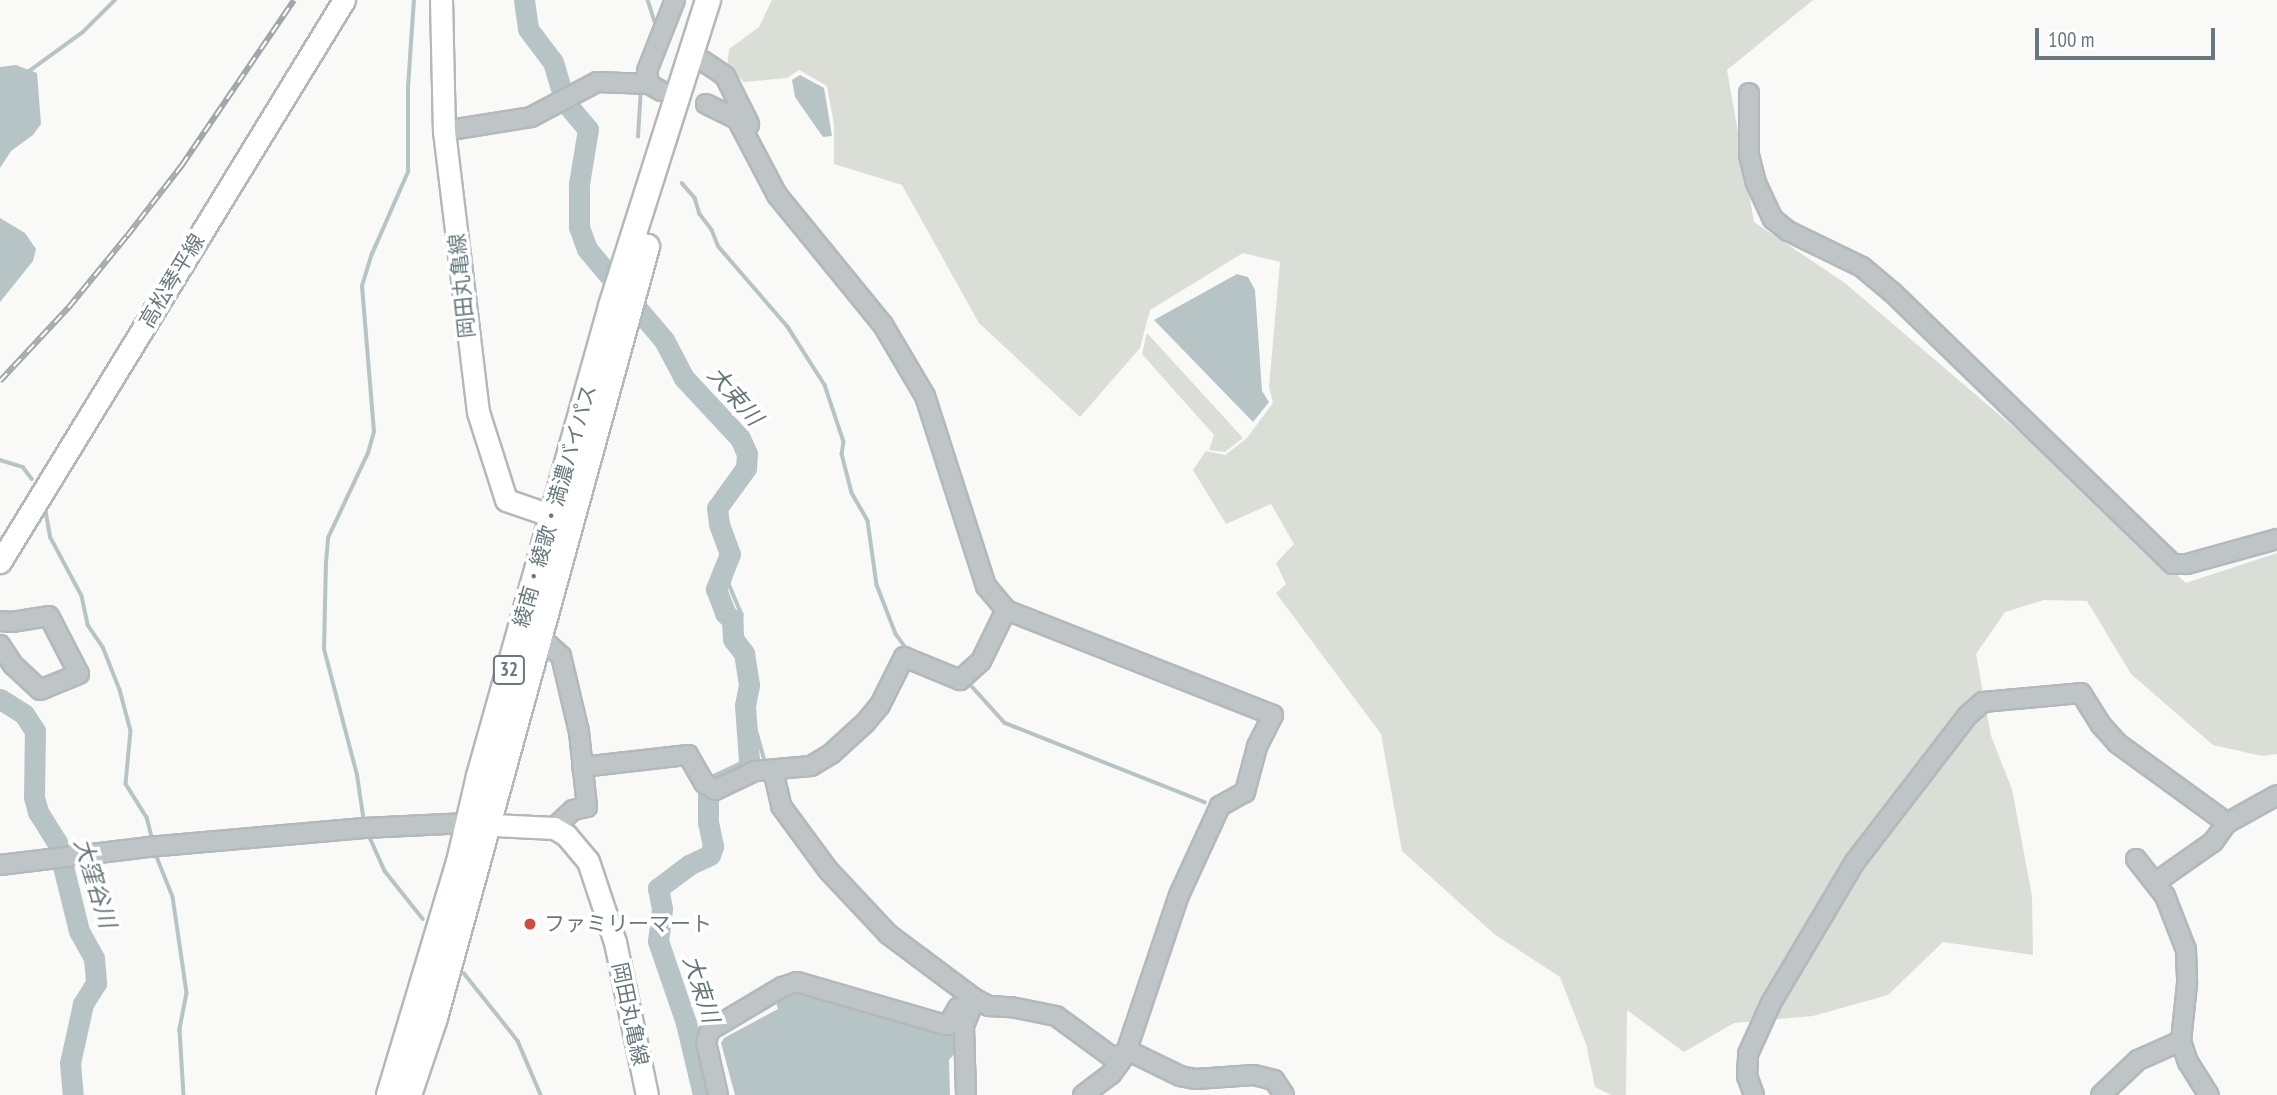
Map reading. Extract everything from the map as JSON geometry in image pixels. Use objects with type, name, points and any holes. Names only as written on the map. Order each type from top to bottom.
[{"type":"highway","name":"綾南・綾歌・満濃バイパス","points":[[630,276],[650,176],[708,0]]},
{"type":"highway","name":"綾南・綾歌・満濃バイパス","points":[[409,1095],[435,1018],[477,824],[561,519],[608,399],[619,314],[725,0]]},
{"type":"highway","name":"綾南・綾歌・満濃バイパス","points":[[389,1095],[541,638],[561,519]]},
{"type":"main road","name":"高松琴平線","points":[[0,562],[344,0]]},
{"type":"main road","name":"岡田丸亀線","points":[[441,0],[444,131],[478,412],[506,500],[561,519]]},
{"type":"main road","points":[[477,824],[554,828]]},
{"type":"main road","name":"岡田丸亀線","points":[[554,828],[566,835],[588,861],[615,942],[646,1095]]},
{"type":"street","points":[[444,131],[520,121],[597,82],[648,85],[647,71],[675,0]]},
{"type":"street","points":[[704,61],[725,76],[755,137],[751,143]]},
{"type":"street","points":[[1749,93],[1749,155],[1755,183],[1773,219],[1788,231],[1840,253],[1892,292],[2173,564],[2187,564],[2277,539]]},
{"type":"street","points":[[706,104],[737,119],[777,195],[862,296],[925,396],[986,586],[1006,610],[1273,715],[1257,747],[1245,792],[1220,806],[1179,895],[1122,1059]]},
{"type":"street","points":[[582,767],[688,755],[711,789],[755,771],[811,766],[831,754],[880,705],[904,657],[960,680],[981,661],[1006,610]]},
{"type":"street","points":[[0,621],[32,620],[49,615],[79,674],[40,690],[13,665],[0,645]]},
{"type":"street","points":[[541,638],[561,656],[579,732],[587,807],[573,810],[554,828]]},
{"type":"street","points":[[1754,1095],[1747,1076],[1748,1054],[1771,1003],[1854,863],[1968,715],[1983,702],[2081,693],[2101,725],[2117,743],[2227,823]]},
{"type":"street","points":[[769,770],[781,806],[828,870],[888,934],[970,1006]]},
{"type":"street","points":[[2156,882],[2213,842],[2227,823],[2276,797]]},
{"type":"street","points":[[0,865],[148,847],[366,828],[477,824]]},
{"type":"street","points":[[2136,859],[2156,882],[2186,950],[2187,984],[2181,1041],[2188,1062],[2209,1095]]},
{"type":"street","points":[[718,1095],[706,1042],[709,1030],[797,982],[945,1025],[948,1025],[958,1008],[970,1006],[1011,1007],[1056,1016],[1112,1056],[1122,1059]]},
{"type":"street","points":[[966,1095],[964,1026],[970,1006]]},
{"type":"street","points":[[2101,1095],[2138,1060],[2181,1041]]},
{"type":"street","points":[[1083,1095],[1103,1081],[1131,1052],[1142,1055],[1180,1076],[1274,1080],[1284,1095]]},
{"type":"street","points":[[965,1069],[978,1095]]},
{"type":"shaded area","points":[[772,0],[1813,0],[1727,70],[1754,222],[1845,283],[2045,454],[2186,583],[2277,553],[2277,754],[2262,756],[2213,745],[2131,674],[2087,601],[2044,600],[2005,612],[1976,654],[1991,736],[2012,789],[2032,896],[2033,955],[1943,942],[1888,995],[1813,1016],[1734,1023],[1684,1052],[1627,1010],[1626,1095],[1611,1095],[1595,1087],[1586,1044],[1560,977],[1494,934],[1402,851],[1381,734],[1276,593],[1286,584],[1276,563],[1294,544],[1271,504],[1226,524],[1193,470],[1206,451],[1225,455],[1247,438],[1273,403],[1269,387],[1280,262],[1243,253],[1150,310],[1140,348],[1080,417],[979,323],[902,185],[834,164],[834,125],[827,86],[799,70],[787,78],[744,82],[727,68],[729,49],[759,27]]},
{"type":"shaded area","points":[[16,65],[37,73],[41,124],[33,135],[11,151],[0,168],[0,67]]},
{"type":"shaded area","points":[[800,75],[824,88],[832,136],[823,137],[795,97],[792,80]]},
{"type":"shaded area","points":[[0,218],[25,233],[36,249],[33,261],[0,302]]},
{"type":"shaded area","points":[[1237,274],[1248,277],[1255,290],[1262,391],[1269,402],[1253,422],[1154,320]]},
{"type":"shaded area","points":[[1147,333],[1243,438],[1225,452],[1209,450],[1214,435],[1142,354]]},
{"type":"shaded area","points":[[795,990],[959,1032],[960,1047],[949,1060],[950,1095],[735,1095],[721,1043],[724,1038],[778,1009],[776,1003]]},
{"type":"waterway","points":[[28,72],[83,32],[115,0]]},
{"type":"waterway","points":[[364,823],[357,775],[324,649],[326,563],[328,538],[368,453],[374,432],[362,286],[372,254],[408,172],[408,87],[414,0]]},
{"type":"waterway","name":"大束川","points":[[524,0],[528,29],[553,62],[565,102],[588,129],[579,184],[579,227],[587,249],[664,340],[684,378],[740,438],[747,454],[746,468],[717,508],[719,524],[730,554],[716,589],[725,613],[732,620],[733,639],[744,653],[749,685],[745,706],[749,761],[747,769],[717,783],[708,794],[708,822],[713,846],[710,855],[689,865],[658,888],[662,909],[658,941],[686,1023],[703,1095]]},
{"type":"waterway","points":[[648,0],[657,28]]},
{"type":"waterway","points":[[638,137],[641,88]]},
{"type":"waterway","points":[[682,183],[695,198],[700,214],[712,230],[719,247],[788,327],[825,385],[844,442],[842,454],[852,493],[868,521],[877,585],[896,634],[909,652]]},
{"type":"waterway","points":[[0,460],[23,467],[32,479]]},
{"type":"waterway","points":[[46,511],[51,538],[82,596],[88,625],[103,647],[120,690],[131,731],[126,784],[147,817],[152,837]]},
{"type":"waterway","name":"大束川","points":[[727,546],[733,551],[735,559],[729,584],[742,614],[742,633],[754,684],[753,718],[766,765]]},
{"type":"waterway","points":[[968,682],[1005,723],[1205,802]]},
{"type":"waterway","name":"大窪谷川","points":[[0,699],[24,714],[35,731],[34,797],[38,812],[57,842],[79,931],[94,958],[96,983],[83,1004],[70,1063],[73,1095]]},
{"type":"waterway","points":[[368,833],[385,871],[423,919]]},
{"type":"waterway","points":[[155,852],[173,897],[187,993],[180,1030],[184,1095]]},
{"type":"waterway","points":[[64,866],[156,855]]},
{"type":"waterway","points":[[464,973],[518,1041],[541,1095]]},
{"type":"waterway","points":[[1092,1053],[1106,1061]]},
{"type":"waterway","points":[[1256,1084],[1272,1090]]},
{"type":"railway","points":[[0,381],[69,307],[182,165],[294,0]]},
{"type":"place","name":"ファミリーマート","points":[[530,924]]}]
